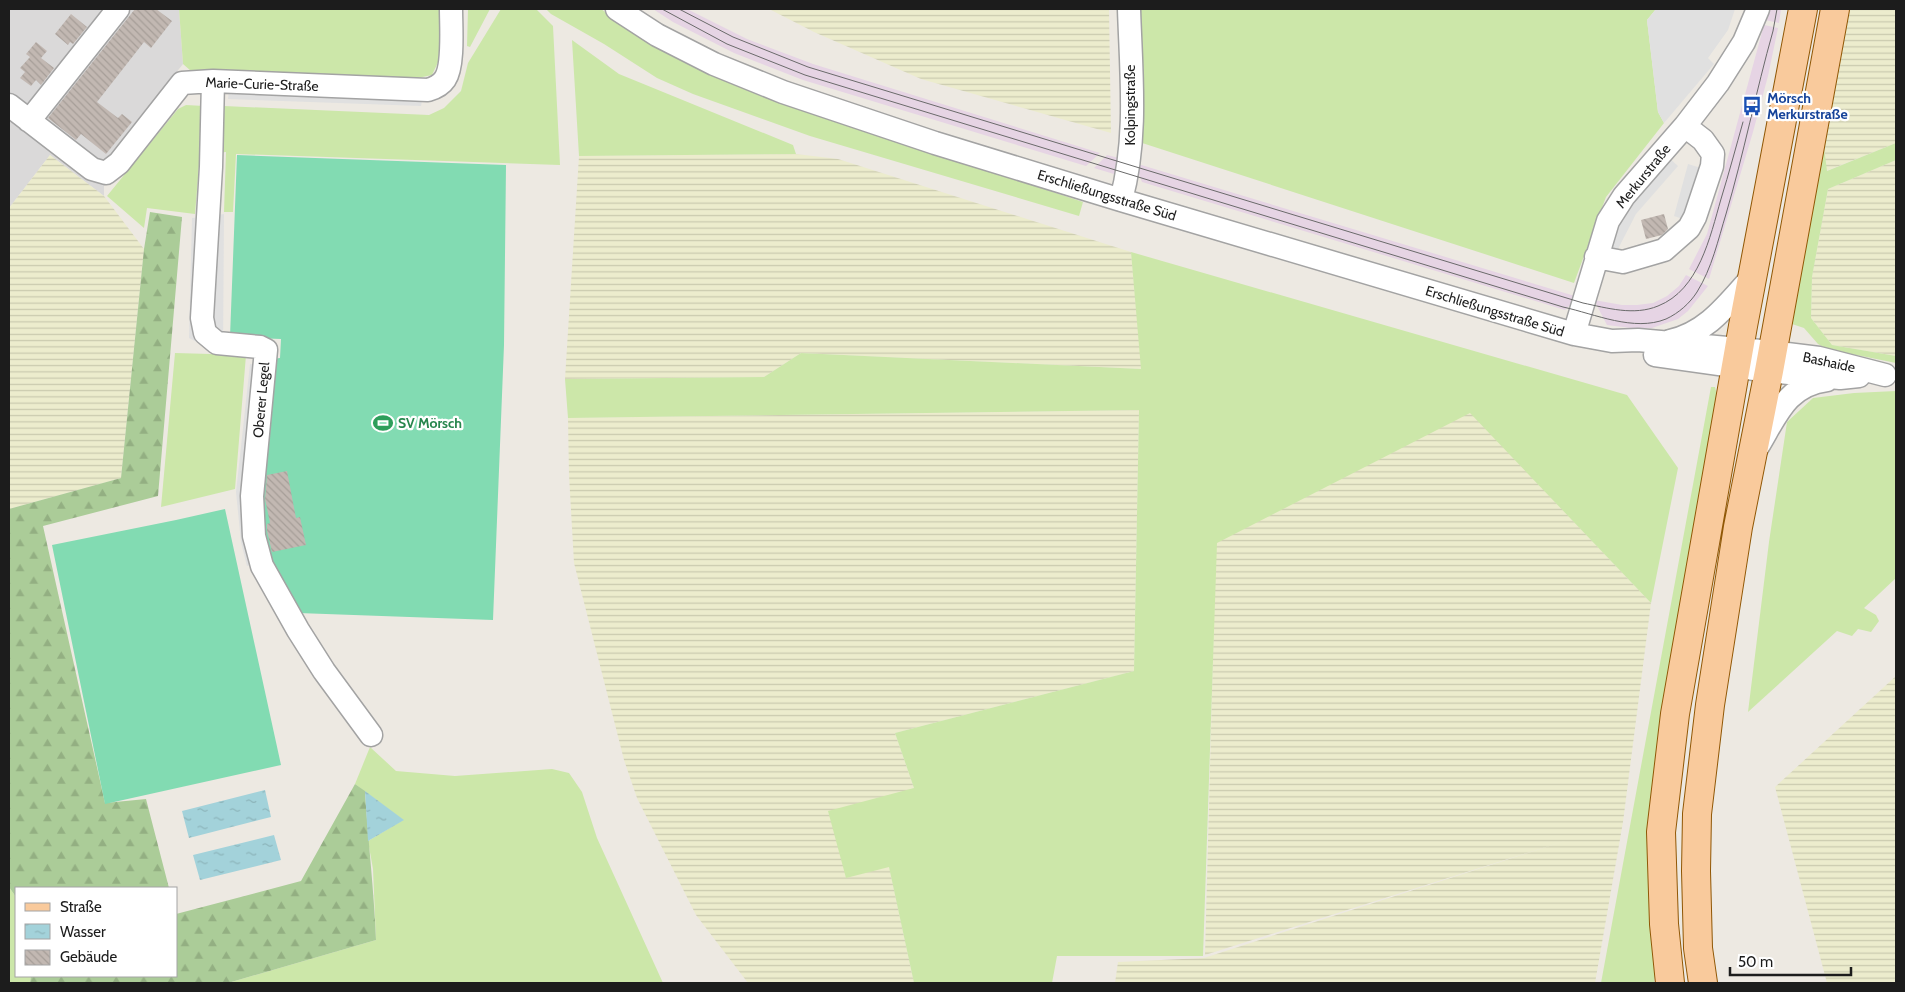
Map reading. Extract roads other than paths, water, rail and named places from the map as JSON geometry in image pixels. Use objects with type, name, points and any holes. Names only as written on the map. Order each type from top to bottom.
[{"type":"main road","points":[[1670,983],[1664,924],[1661,832],[1675,714],[1738,358],[1803,9]]},
{"type":"main road","points":[[1703,983],[1698,939],[1697,814],[1710,705],[1738,527],[1771,362],[1835,9]]},
{"type":"street","points":[[29,121],[118,9]]},
{"type":"street","name":"Marie-Curie-Straße","points":[[9,105],[92,169],[106,173],[119,164],[182,83],[213,80],[428,90],[438,86],[446,78],[450,65],[451,9]]},
{"type":"street","name":"Erschließungsstraße Süd","points":[[617,9],[657,35],[714,64],[783,92],[1121,200],[1574,334],[1612,341],[1661,342],[1738,358]]},
{"type":"street","name":"Kolpingstraße","points":[[1121,200],[1128,174],[1130,148],[1132,86],[1129,9]]},
{"type":"street","name":"Merkurstraße","points":[[1574,334],[1608,221],[1624,196],[1685,126],[1718,83],[1744,42],[1758,9]]},
{"type":"street","name":"Oberer Legel","points":[[213,80],[211,166],[202,318],[205,333],[218,343],[260,346],[266,350],[252,496],[254,536],[262,566],[298,630],[324,671],[372,735]]},
{"type":"street","points":[[1596,257],[1622,262],[1664,250],[1689,228],[1695,217],[1712,166],[1713,154],[1703,140],[1685,126]]},
{"type":"street","name":"Erschließungsstraße Süd","points":[[1661,342],[1679,339],[1705,326],[1716,318],[1754,275]]},
{"type":"street","name":"Erschließungsstraße Süd","points":[[1612,341],[1635,352],[1738,358],[1771,362]]},
{"type":"street","name":"Bashaide","points":[[1771,362],[1820,358],[1891,375]]},
{"type":"street","name":"Bashaide","points":[[1771,362],[1840,378]]},
{"type":"street","name":"Bashaide","points":[[1752,455],[1789,396],[1801,388],[1815,381],[1891,375]]},
{"type":"water","points":[[265,790],[271,817],[189,838],[182,811]]},
{"type":"water","points":[[365,791],[404,820],[368,841]]},
{"type":"water","points":[[274,835],[281,860],[200,880],[193,855]]},
{"type":"tram line","points":[[662,9],[727,44],[805,75],[1563,307],[1614,320],[1641,324],[1654,323],[1671,317],[1680,311],[1694,296],[1711,264],[1732,191],[1777,9]]},
{"type":"tram line","points":[[679,9],[733,37],[808,67],[1583,303],[1620,310],[1640,310],[1658,306],[1684,288],[1693,275],[1701,261],[1712,230],[1743,122]]},
{"type":"place","name":"Mörsch Merkurstraße","points":[[1752,106]]},
{"type":"place","name":"SV Mörsch","points":[[383,423]]}]
